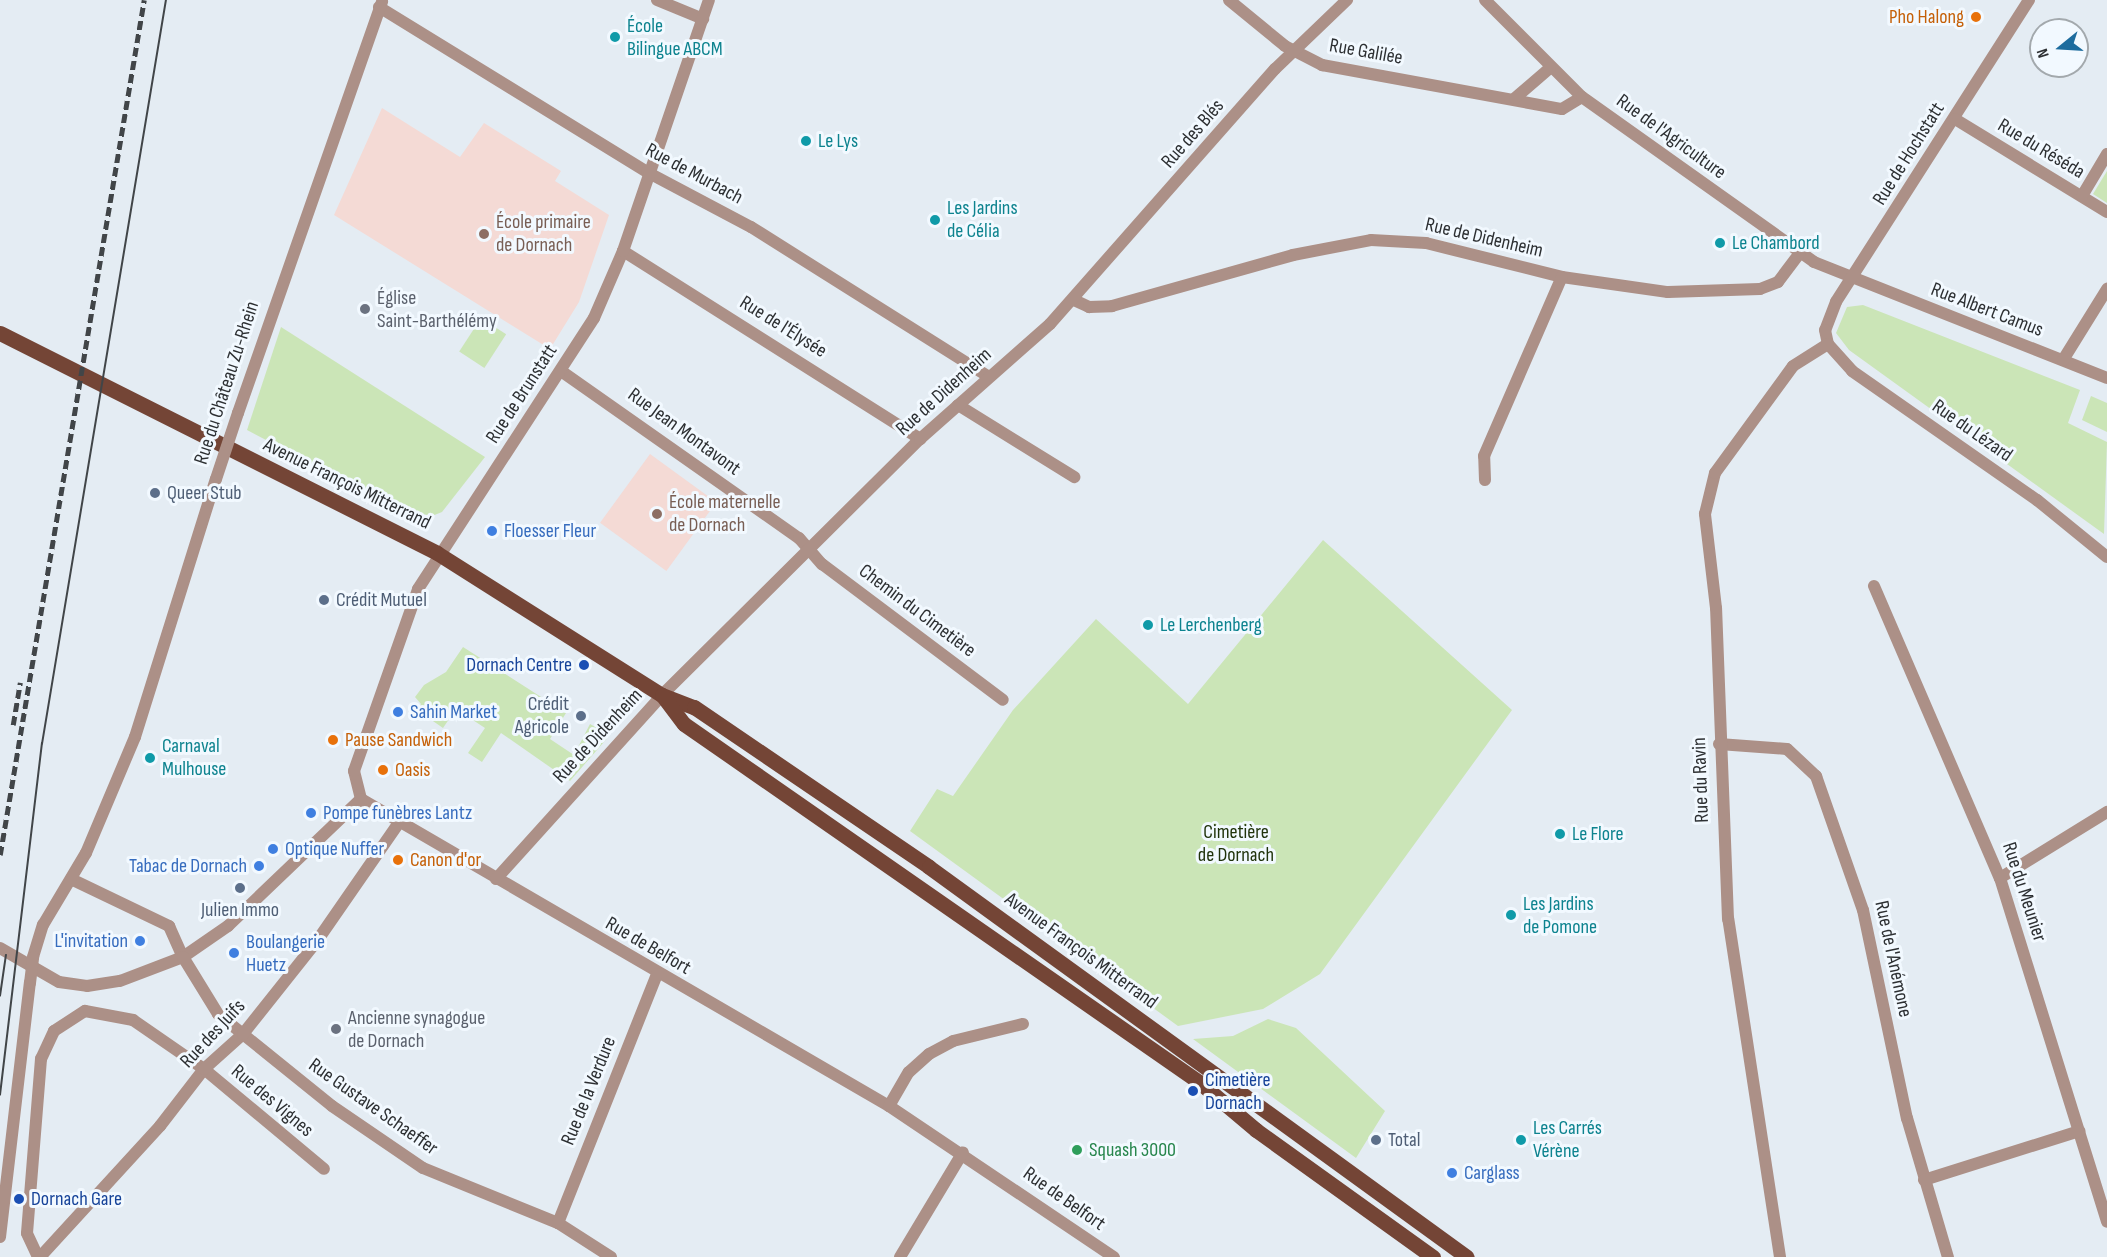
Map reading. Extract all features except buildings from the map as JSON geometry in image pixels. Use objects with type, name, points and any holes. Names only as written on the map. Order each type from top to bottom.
[{"type":"main road","name":"Avenue François Mitterrand","points":[[0,333],[437,553],[662,695],[694,707],[929,867],[1467,1257]]},
{"type":"main road","name":"Avenue François Mitterrand","points":[[662,695],[684,724],[1199,1082],[1256,1130],[1433,1257]]},
{"type":"street","points":[[657,0],[703,18]]},
{"type":"street","name":"Rue de Brunstatt","points":[[361,799],[354,771],[393,652],[437,553],[561,371],[594,318],[623,251],[647,172],[710,0]]},
{"type":"street","name":"Rue Galilée","points":[[1229,0],[1297,54],[1322,65],[1515,98],[1562,109],[1582,97]]},
{"type":"street","name":"Rue des Blés","points":[[1074,300],[1275,69],[1297,54],[1347,0]]},
{"type":"street","name":"Rue de l'Agriculture","points":[[1485,0],[1550,68],[1582,97],[1800,253],[1853,281]]},
{"type":"street","name":"Rue de Hochstatt","points":[[1825,330],[1853,281],[2029,0]]},
{"type":"street","name":"Rue de Murbach","points":[[381,4],[647,172],[751,227],[990,377]]},
{"type":"street","name":"Rue du Château Zu-Rhein","points":[[0,1237],[33,957],[42,925],[71,879],[135,737],[238,413],[381,4]]},
{"type":"street","points":[[1515,98],[1550,68]]},
{"type":"street","name":"Rue du Réséda","points":[[1955,119],[2107,212]]},
{"type":"street","points":[[2082,196],[2107,154]]},
{"type":"street","name":"Rue de Didenheim","points":[[496,879],[662,695],[810,551],[920,439],[1074,300],[1089,308],[1112,306],[1293,255],[1371,240],[1426,243],[1562,277],[1668,292],[1760,289],[1778,282],[1800,253]]},
{"type":"street","name":"Rue de l'Élysée","points":[[623,251],[920,439]]},
{"type":"street","name":"Rue de Didenheim","points":[[1485,480],[1484,456],[1562,277]]},
{"type":"street","name":"Rue Albert Camus","points":[[1853,281],[2107,378]]},
{"type":"street","points":[[2063,360],[2107,289]]},
{"type":"street","name":"Rue du Lézard","points":[[1825,330],[1828,344],[1852,371],[2037,500],[2107,557]]},
{"type":"street","name":"Rue du Ravin","points":[[1780,1257],[1728,919],[1719,744],[1716,608],[1705,514],[1715,473],[1793,366],[1828,344]]},
{"type":"street","name":"Rue Jean Montavont","points":[[561,371],[810,551]]},
{"type":"street","points":[[958,405],[1074,477]]},
{"type":"street","name":"Chemin du Cimetière","points":[[810,551],[1003,699]]},
{"type":"street","name":"Rue du Meunier","points":[[1874,586],[2000,878],[2107,1222]]},
{"type":"street","name":"Rue de l'Anémone","points":[[1719,744],[1787,749],[1816,776],[1863,910],[1924,1180],[1948,1257]]},
{"type":"street","points":[[0,948],[59,982],[87,986],[120,981],[183,957],[228,926],[361,799]]},
{"type":"street","name":"Rue de Belfort","points":[[361,799],[398,824],[889,1106],[963,1152],[1114,1257]]},
{"type":"street","points":[[2000,878],[2107,812]]},
{"type":"street","name":"Rue des Juifs","points":[[39,1257],[160,1126],[204,1069],[243,1034],[317,941],[398,824]]},
{"type":"street","points":[[71,879],[169,926],[183,957]]},
{"type":"street","name":"Rue Gustave Schaeffer","points":[[183,957],[218,1014],[332,1106],[423,1168],[558,1223],[611,1257]]},
{"type":"street","name":"Rue de la Verdure","points":[[558,1223],[657,974]]},
{"type":"street","name":"Rue des Vignes","points":[[39,1257],[27,1233],[41,1059],[54,1031],[85,1011],[120,1014],[204,1069],[324,1169]]},
{"type":"street","points":[[889,1106],[909,1072],[929,1054],[953,1041],[1023,1023]]},
{"type":"street","points":[[1924,1180],[2079,1131]]},
{"type":"street","points":[[900,1257],[963,1152]]},
{"type":"shaded area","name":"École primaire de Dornach","points":[[382,108],[460,157],[484,123],[561,171],[555,181],[609,215],[579,302],[550,349],[334,215]]},
{"type":"shaded area","name":"École maternelle de Dornach","points":[[650,454],[716,502],[666,571],[600,523]]},
{"type":"green space","points":[[2107,171],[2107,203],[2093,194]]},
{"type":"green space","points":[[1863,305],[2080,390],[2068,423],[2107,442],[2104,534],[1849,350],[1836,333],[1847,307]]},
{"type":"green space","points":[[481,318],[506,334],[484,368],[459,352]]},
{"type":"green space","points":[[281,327],[485,457],[442,512],[432,516],[399,509],[247,430]]},
{"type":"green space","points":[[2091,396],[2107,403],[2107,432],[2082,420]]},
{"type":"green space","name":"Cimetière de Dornach","points":[[1323,540],[1512,710],[1320,974],[1263,1009],[1178,1026],[910,831],[937,789],[953,796],[1013,710],[1096,619],[1188,704]]},
{"type":"green space","points":[[463,647],[566,713],[550,739],[574,755],[590,724],[610,735],[570,781],[501,733],[482,762],[468,753],[485,728],[456,709],[443,728],[417,710],[421,704],[415,697],[424,685],[446,672]]},
{"type":"green space","points":[[1268,1019],[1296,1028],[1385,1111],[1356,1158],[1193,1039],[1233,1036]]},
{"type":"tram line","points":[[0,1095],[42,744],[166,0]]},
{"type":"tram line","points":[[0,996],[6,955]]},
{"type":"railway","points":[[0,855],[144,0]]},
{"type":"railway","points":[[13,725],[20,683]]},
{"type":"place","name":"Pho Halong","points":[[1976,17]]},
{"type":"place","name":"École Bilingue ABCM","points":[[615,37]]},
{"type":"place","name":"Le Lys","points":[[806,141]]},
{"type":"place","name":"Les Jardins de Célia","points":[[935,220]]},
{"type":"place","name":"École primaire de Dornach","points":[[484,234]]},
{"type":"place","name":"Le Chambord","points":[[1720,243]]},
{"type":"place","name":"Église Saint-Barthélémy","points":[[365,309]]},
{"type":"place","name":"Queer Stub","points":[[155,493]]},
{"type":"place","name":"École maternelle de Dornach","points":[[657,514]]},
{"type":"place","name":"Floesser Fleur","points":[[492,531]]},
{"type":"place","name":"Crédit Mutuel","points":[[324,600]]},
{"type":"place","name":"Le Lerchenberg","points":[[1148,625]]},
{"type":"place","name":"Dornach Centre","points":[[584,665]]},
{"type":"place","name":"Sahin Market","points":[[398,712]]},
{"type":"place","name":"Crédit Agricole","points":[[581,716]]},
{"type":"place","name":"Pause Sandwich","points":[[333,740]]},
{"type":"place","name":"Carnaval Mulhouse","points":[[150,758]]},
{"type":"place","name":"Oasis","points":[[383,770]]},
{"type":"place","name":"Pompe funèbres Lantz","points":[[311,813]]},
{"type":"place","name":"Le Flore","points":[[1560,834]]},
{"type":"place","name":"Optique Nuffer","points":[[273,849]]},
{"type":"place","name":"Canon d'or","points":[[398,860]]},
{"type":"place","name":"Tabac de Dornach","points":[[259,866]]},
{"type":"place","name":"Julien Immo","points":[[240,888]]},
{"type":"place","name":"Les Jardins de Pomone","points":[[1511,915]]},
{"type":"place","name":"L'invitation","points":[[140,941]]},
{"type":"place","name":"Boulangerie Huetz","points":[[234,953]]},
{"type":"place","name":"Ancienne synagogue de Dornach","points":[[336,1029]]},
{"type":"place","name":"Cimetière Dornach","points":[[1193,1091]]},
{"type":"place","name":"Total","points":[[1376,1140]]},
{"type":"place","name":"Les Carrés Vérène","points":[[1521,1140]]},
{"type":"place","name":"Squash 3000","points":[[1077,1150]]},
{"type":"place","name":"Carglass","points":[[1452,1173]]},
{"type":"place","name":"Dornach Gare","points":[[19,1199]]}]
